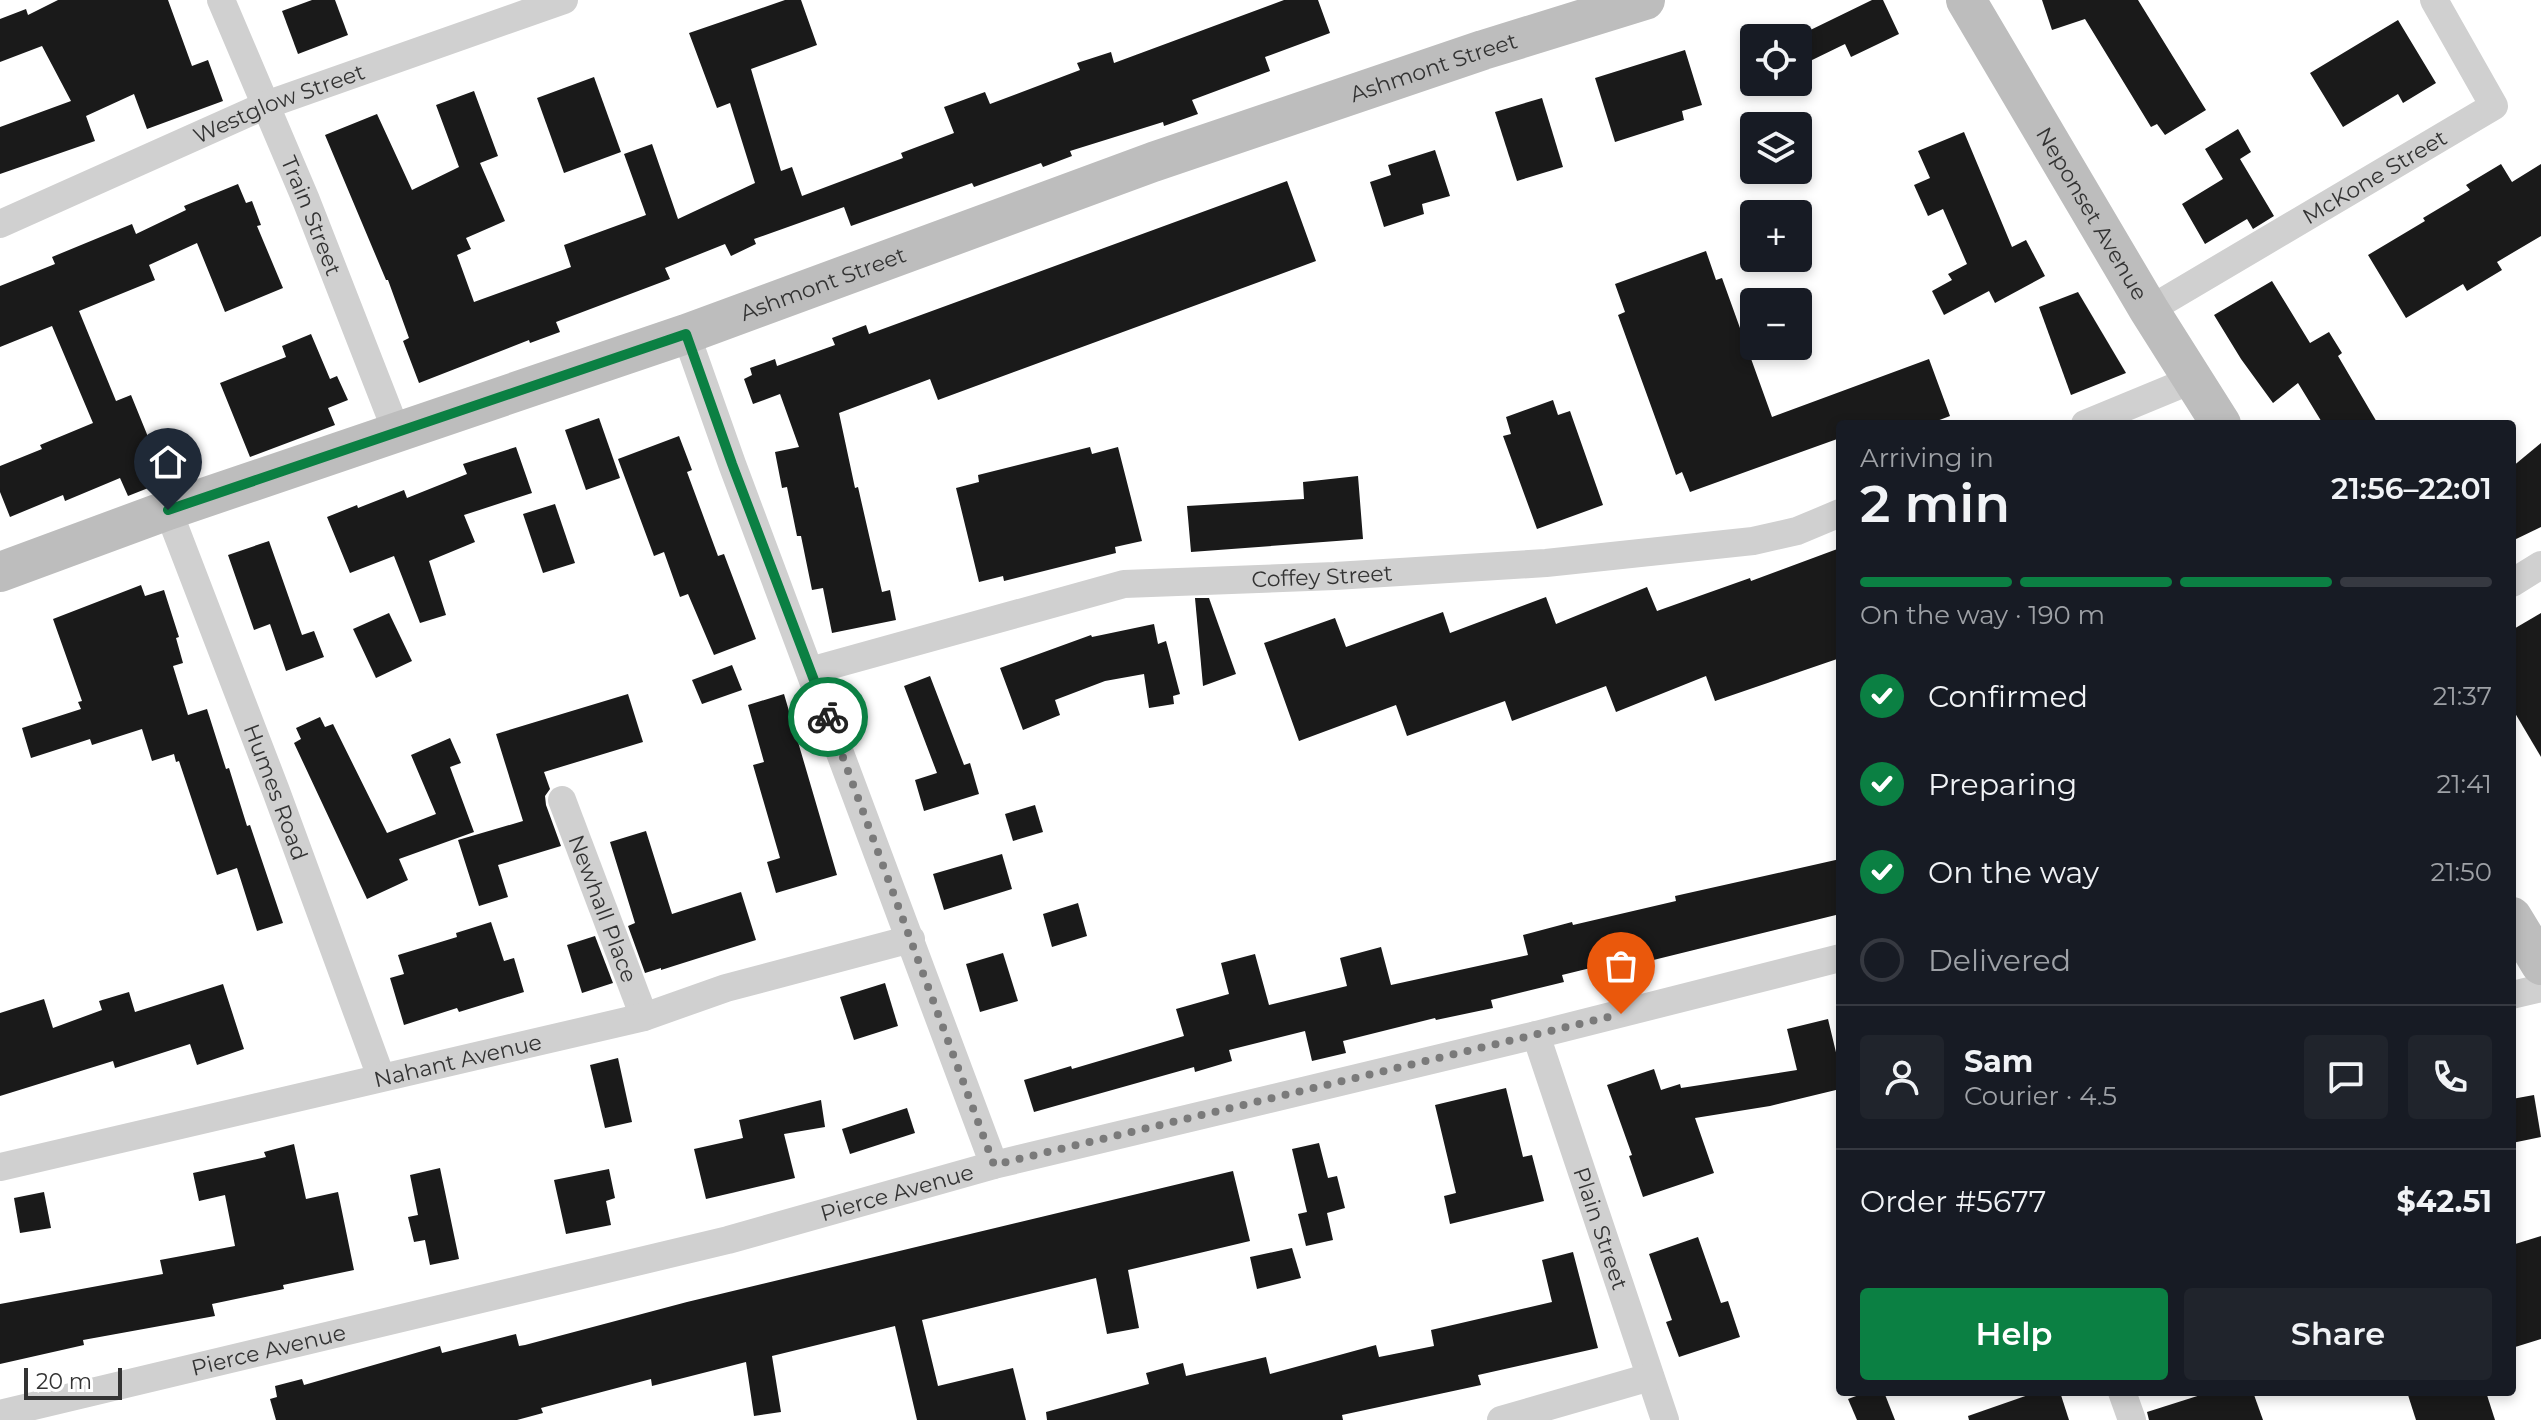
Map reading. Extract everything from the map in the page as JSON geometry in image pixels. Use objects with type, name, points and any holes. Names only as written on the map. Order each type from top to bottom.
[{"type":"main road","name":"Ashmont Street","points":[[0,572],[168,510],[686,334],[1153,162],[1483,50],[1645,0]]},
{"type":"main road","name":"Neponset Avenue","points":[[1966,0],[2149,310],[2219,420]]},
{"type":"main road","points":[[2516,924],[2541,965]]},
{"type":"street","name":"Train Street","points":[[221,0],[306,200],[397,433]]},
{"type":"street","name":"Westglow Street","points":[[0,224],[266,105],[564,0]]},
{"type":"street","name":"McKone Street","points":[[2149,310],[2494,106],[2434,0]]},
{"type":"street","points":[[686,334],[994,1165]]},
{"type":"street","points":[[2095,420],[2194,379]]},
{"type":"street","name":"Humes Road","points":[[168,510],[381,1077]]},
{"type":"street","name":"Coffey Street","points":[[810,671],[1124,584],[1335,576],[1574,560],[1753,541],[1797,531],[1836,515]]},
{"type":"street","points":[[2516,581],[2541,565]]},
{"type":"street","name":"Newhall Place","points":[[562,800],[644,1017]]},
{"type":"street","name":"Nahant Avenue","points":[[0,1167],[644,1017],[726,988],[911,939]]},
{"type":"street","name":"Pierce Avenue","points":[[0,1414],[728,1240],[994,1165],[1536,1035],[1836,959]]},
{"type":"street","points":[[2516,994],[2541,988]]},
{"type":"street","name":"Plain Street","points":[[1536,1035],[1665,1420]]},
{"type":"street","points":[[1501,1420],[1650,1377]]},
{"type":"street","points":[[2123,1396],[2132,1420]]},
{"type":"building","points":[[58,0],[168,0],[192,66],[208,60],[223,101],[147,129],[134,94],[86,116],[95,141],[0,174],[0,127],[71,101],[42,46],[0,62],[0,19],[26,9],[28,15]]},
{"type":"building","points":[[312,0],[335,0],[348,35],[298,54],[282,11]]},
{"type":"building","points":[[785,0],[801,0],[817,45],[751,69],[781,171],[792,167],[802,196],[903,158],[901,153],[954,133],[944,107],[985,92],[990,104],[1080,70],[1077,63],[1111,52],[1114,63],[1284,0],[1318,0],[1330,33],[1265,57],[1270,71],[1192,100],[1198,114],[1070,151],[1072,156],[1043,167],[1041,163],[974,187],[972,183],[851,226],[844,207],[754,239],[756,244],[731,256],[725,244],[665,268],[670,279],[556,322],[560,332],[530,343],[529,340],[419,383],[403,341],[409,338],[388,280],[325,135],[377,114],[412,190],[459,167],[436,105],[474,91],[498,156],[480,163],[505,221],[466,238],[471,249],[457,255],[474,302],[571,267],[564,245],[646,215],[624,154],[652,144],[678,219],[755,183],[730,103],[717,108],[689,33]]},
{"type":"building","points":[[1872,0],[1883,0],[1899,34],[1851,57],[1845,44],[1812,60],[1812,29]]},
{"type":"building","points":[[2042,0],[2138,0],[2206,110],[2165,135],[2157,124],[2151,127],[2085,19],[2052,30]]},
{"type":"building","points":[[2398,20],[2436,83],[2403,103],[2398,94],[2343,127],[2310,73]]},
{"type":"building","points":[[1685,50],[1702,105],[1682,111],[1684,120],[1615,142],[1595,78]]},
{"type":"building","points":[[594,77],[621,152],[564,173],[537,98]]},
{"type":"building","points":[[1542,98],[1563,167],[1517,181],[1495,112]]},
{"type":"building","points":[[2238,129],[2251,152],[2240,159],[2274,216],[2253,229],[2247,219],[2205,244],[2182,204],[2223,179],[2205,149]]},
{"type":"building","points":[[1964,132],[2012,247],[2026,240],[2045,276],[1995,303],[1989,291],[1944,315],[1932,291],[1952,280],[1948,274],[1967,264],[1943,209],[1928,216],[1914,185],[1930,178],[1918,151]]},
{"type":"building","points":[[1435,150],[1450,196],[1422,204],[1424,214],[1384,227],[1370,182],[1391,175],[1388,165]]},
{"type":"building","points":[[2501,164],[2512,182],[2541,164],[2541,236],[2497,262],[2502,270],[2467,291],[2463,284],[2406,318],[2368,255],[2425,221],[2423,218],[2470,190],[2466,185]]},
{"type":"building","points":[[1287,181],[1316,261],[938,400],[930,379],[839,413],[882,592],[890,590],[896,620],[832,633],[823,588],[812,590],[801,536],[797,536],[787,487],[782,488],[775,452],[799,447],[780,394],[753,404],[744,379],[752,375],[750,368],[775,359],[777,366],[835,345],[832,338],[866,325],[869,334]]},
{"type":"building","points":[[238,184],[246,203],[252,201],[261,225],[257,226],[283,288],[225,312],[197,243],[149,265],[155,280],[79,311],[116,401],[131,395],[166,481],[128,496],[120,478],[65,501],[63,495],[10,517],[0,492],[0,466],[93,423],[52,326],[0,347],[0,286],[55,264],[52,257],[132,224],[136,234],[186,210],[184,206]]},
{"type":"building","points":[[1706,251],[1716,280],[1722,278],[1740,328],[1740,360],[1751,360],[1772,417],[1929,359],[1950,416],[1940,420],[1836,420],[1836,439],[1690,492],[1682,472],[1676,475],[1618,315],[1625,312],[1615,284]]},
{"type":"building","points":[[2272,281],[2310,343],[2329,332],[2342,353],[2338,356],[2376,420],[2321,420],[2298,383],[2273,403],[2214,315]]},
{"type":"building","points":[[2078,292],[2126,373],[2071,395],[2039,307]]},
{"type":"building","points":[[311,334],[330,379],[337,376],[348,400],[328,408],[335,425],[250,457],[220,383],[286,357],[282,346]]},
{"type":"building","points":[[1553,400],[1558,415],[1570,411],[1603,505],[1537,529],[1503,436],[1511,434],[1506,417]]},
{"type":"building","points":[[599,418],[620,478],[586,490],[565,430]]},
{"type":"building","points":[[679,436],[692,470],[687,472],[718,556],[724,554],[756,639],[714,655],[688,594],[680,597],[664,552],[654,556],[618,459]]},
{"type":"building","points":[[2541,443],[2541,527],[2516,539],[2516,464]]},
{"type":"building","points":[[516,447],[532,493],[464,515],[475,542],[429,561],[446,615],[420,623],[394,556],[350,573],[327,517],[404,490],[407,498],[467,474],[463,464]]},
{"type":"building","points":[[1090,447],[1092,454],[1118,447],[1142,541],[1115,547],[1116,553],[1004,581],[1003,576],[979,582],[956,488],[979,482],[978,475]]},
{"type":"building","points":[[1358,476],[1363,539],[1191,552],[1187,506],[1304,499],[1303,482]]},
{"type":"building","points":[[555,504],[575,563],[543,573],[523,514]]},
{"type":"building","points":[[269,541],[302,635],[314,631],[324,657],[286,671],[270,624],[254,630],[228,555]]},
{"type":"building","points":[[1836,549],[1836,659],[1715,701],[1706,676],[1616,712],[1606,686],[1512,721],[1505,701],[1407,736],[1396,705],[1299,741],[1264,643],[1335,618],[1346,647],[1443,612],[1450,633],[1546,597],[1556,624],[1647,587],[1657,611],[1750,578],[1751,581]]},
{"type":"building","points":[[141,585],[145,596],[164,590],[179,637],[176,638],[183,663],[173,666],[188,715],[207,709],[283,923],[257,931],[237,868],[217,875],[179,761],[176,762],[174,754],[152,761],[142,729],[92,745],[90,739],[31,758],[22,728],[81,709],[78,702],[82,701],[53,619]]},
{"type":"building","points":[[1195,598],[1209,598],[1236,674],[1203,686]]},
{"type":"building","points":[[389,613],[412,661],[376,678],[353,629]]},
{"type":"building","points":[[2541,613],[2541,757],[2516,715],[2516,628]]},
{"type":"building","points":[[1154,624],[1158,644],[1166,641],[1180,694],[1173,696],[1174,704],[1149,708],[1144,674],[1105,681],[1055,700],[1060,715],[1023,730],[1000,668],[1091,635]]},
{"type":"building","points":[[732,665],[742,690],[702,704],[692,680]]},
{"type":"building","points":[[930,676],[964,765],[970,763],[979,794],[924,811],[915,780],[937,773],[904,686]]},
{"type":"building","points":[[628,694],[643,742],[544,772],[550,789],[545,796],[546,805],[561,846],[498,865],[508,897],[479,906],[458,840],[523,821],[496,734]]},
{"type":"building","points":[[784,694],[837,875],[776,893],[767,862],[780,858],[753,765],[764,762],[748,705]]},
{"type":"building","points":[[320,717],[325,727],[333,724],[387,833],[436,814],[411,755],[450,738],[461,763],[450,767],[474,832],[399,859],[408,880],[367,899],[294,743],[301,739],[296,728]]},
{"type":"building","points":[[1035,805],[1043,832],[1013,841],[1005,814]]},
{"type":"building","points":[[646,831],[672,914],[741,892],[756,940],[645,973],[628,926],[635,923],[610,842]]},
{"type":"building","points":[[1002,854],[1012,889],[944,910],[933,874]]},
{"type":"building","points":[[1836,860],[1836,915],[1621,968],[1619,961],[1562,975],[1564,982],[1491,1000],[1493,1008],[1435,1018],[1343,1041],[1346,1053],[1312,1061],[1305,1031],[1229,1050],[1232,1061],[1195,1072],[1194,1067],[1034,1112],[1024,1080],[1184,1036],[1176,1009],[1229,994],[1221,963],[1255,954],[1269,1005],[1347,986],[1340,958],[1381,947],[1391,985],[1528,955],[1523,935],[1676,901],[1675,896]]},
{"type":"building","points":[[1078,903],[1087,936],[1052,947],[1043,914]]},
{"type":"building","points":[[491,922],[504,961],[514,958],[524,992],[404,1025],[390,978],[404,974],[398,955],[457,937],[456,933]]},
{"type":"building","points":[[595,936],[613,983],[582,993],[567,945]]},
{"type":"building","points":[[1003,953],[1018,1001],[980,1012],[966,964]]},
{"type":"building","points":[[885,983],[898,1026],[854,1040],[840,997]]},
{"type":"building","points":[[223,984],[244,1049],[197,1065],[190,1044],[115,1068],[113,1061],[0,1096],[0,1013],[44,999],[53,1028],[102,1010],[99,1001],[129,992],[135,1012]]},
{"type":"building","points":[[1828,1019],[1836,1052],[1836,1090],[1770,1106],[1695,1118],[1714,1173],[1643,1197],[1607,1085],[1654,1069],[1661,1090],[1680,1084],[1681,1088],[1797,1070],[1787,1029]]},
{"type":"building","points":[[618,1058],[632,1122],[605,1128],[590,1065]]},
{"type":"building","points":[[1506,1088],[1523,1157],[1532,1155],[1544,1201],[1450,1224],[1444,1196],[1456,1193],[1435,1105]]},
{"type":"building","points":[[2534,1095],[2541,1137],[2516,1142],[2516,1098]]},
{"type":"building","points":[[821,1100],[825,1127],[784,1134],[795,1178],[706,1199],[694,1149],[743,1138],[739,1120]]},
{"type":"building","points":[[907,1108],[915,1133],[850,1154],[842,1129]]},
{"type":"building","points":[[1319,1143],[1328,1178],[1337,1176],[1345,1208],[1327,1213],[1333,1240],[1306,1246],[1298,1214],[1307,1212],[1292,1149]]},
{"type":"building","points":[[294,1144],[306,1199],[338,1192],[354,1270],[212,1304],[215,1316],[83,1340],[84,1345],[0,1364],[0,1304],[163,1274],[160,1260],[235,1246],[225,1195],[199,1201],[193,1173],[266,1157],[264,1152]]},
{"type":"building","points":[[440,1168],[459,1259],[430,1265],[425,1240],[414,1242],[408,1217],[418,1215],[410,1175]]},
{"type":"building","points":[[609,1169],[615,1198],[606,1201],[611,1225],[566,1234],[554,1180]]},
{"type":"building","points":[[1233,1171],[1250,1241],[1128,1270],[1139,1328],[1107,1334],[1096,1278],[922,1320],[938,1386],[1013,1368],[1026,1420],[917,1420],[895,1326],[772,1356],[781,1412],[754,1416],[746,1362],[652,1386],[651,1379],[541,1408],[543,1413],[517,1420],[276,1420],[270,1399],[277,1397],[275,1386],[302,1379],[304,1385],[440,1346],[442,1353],[516,1334],[519,1346],[525,1345],[687,1302]]},
{"type":"building","points":[[44,1192],[51,1228],[20,1233],[14,1198]]},
{"type":"building","points":[[2541,1236],[2541,1339],[2516,1347],[2516,1244]]},
{"type":"building","points":[[1698,1237],[1721,1303],[1728,1301],[1740,1337],[1679,1357],[1666,1322],[1672,1320],[1649,1254]]},
{"type":"building","points":[[1292,1248],[1301,1278],[1257,1289],[1250,1257]]},
{"type":"building","points":[[1573,1252],[1598,1348],[1478,1375],[1481,1385],[1342,1415],[1343,1420],[1047,1420],[1046,1412],[1149,1384],[1146,1373],[1183,1363],[1186,1376],[1266,1357],[1270,1374],[1376,1345],[1379,1357],[1434,1346],[1431,1330],[1552,1302],[1542,1260]]},
{"type":"building","points":[[1886,1396],[1895,1420],[1857,1420],[1848,1399]]},
{"type":"building","points":[[2026,1396],[2061,1396],[2069,1420],[1969,1420],[1968,1416]]},
{"type":"building","points":[[2197,1396],[2254,1396],[2263,1420],[2149,1420],[2147,1412]]},
{"type":"building","points":[[2408,1396],[2487,1396],[2495,1420],[2416,1420]]},
{"type":"way so far","points":[[828,717],[994,1165],[1621,1014]]},
{"type":"route","points":[[168,510],[686,334],[828,717]]}]
